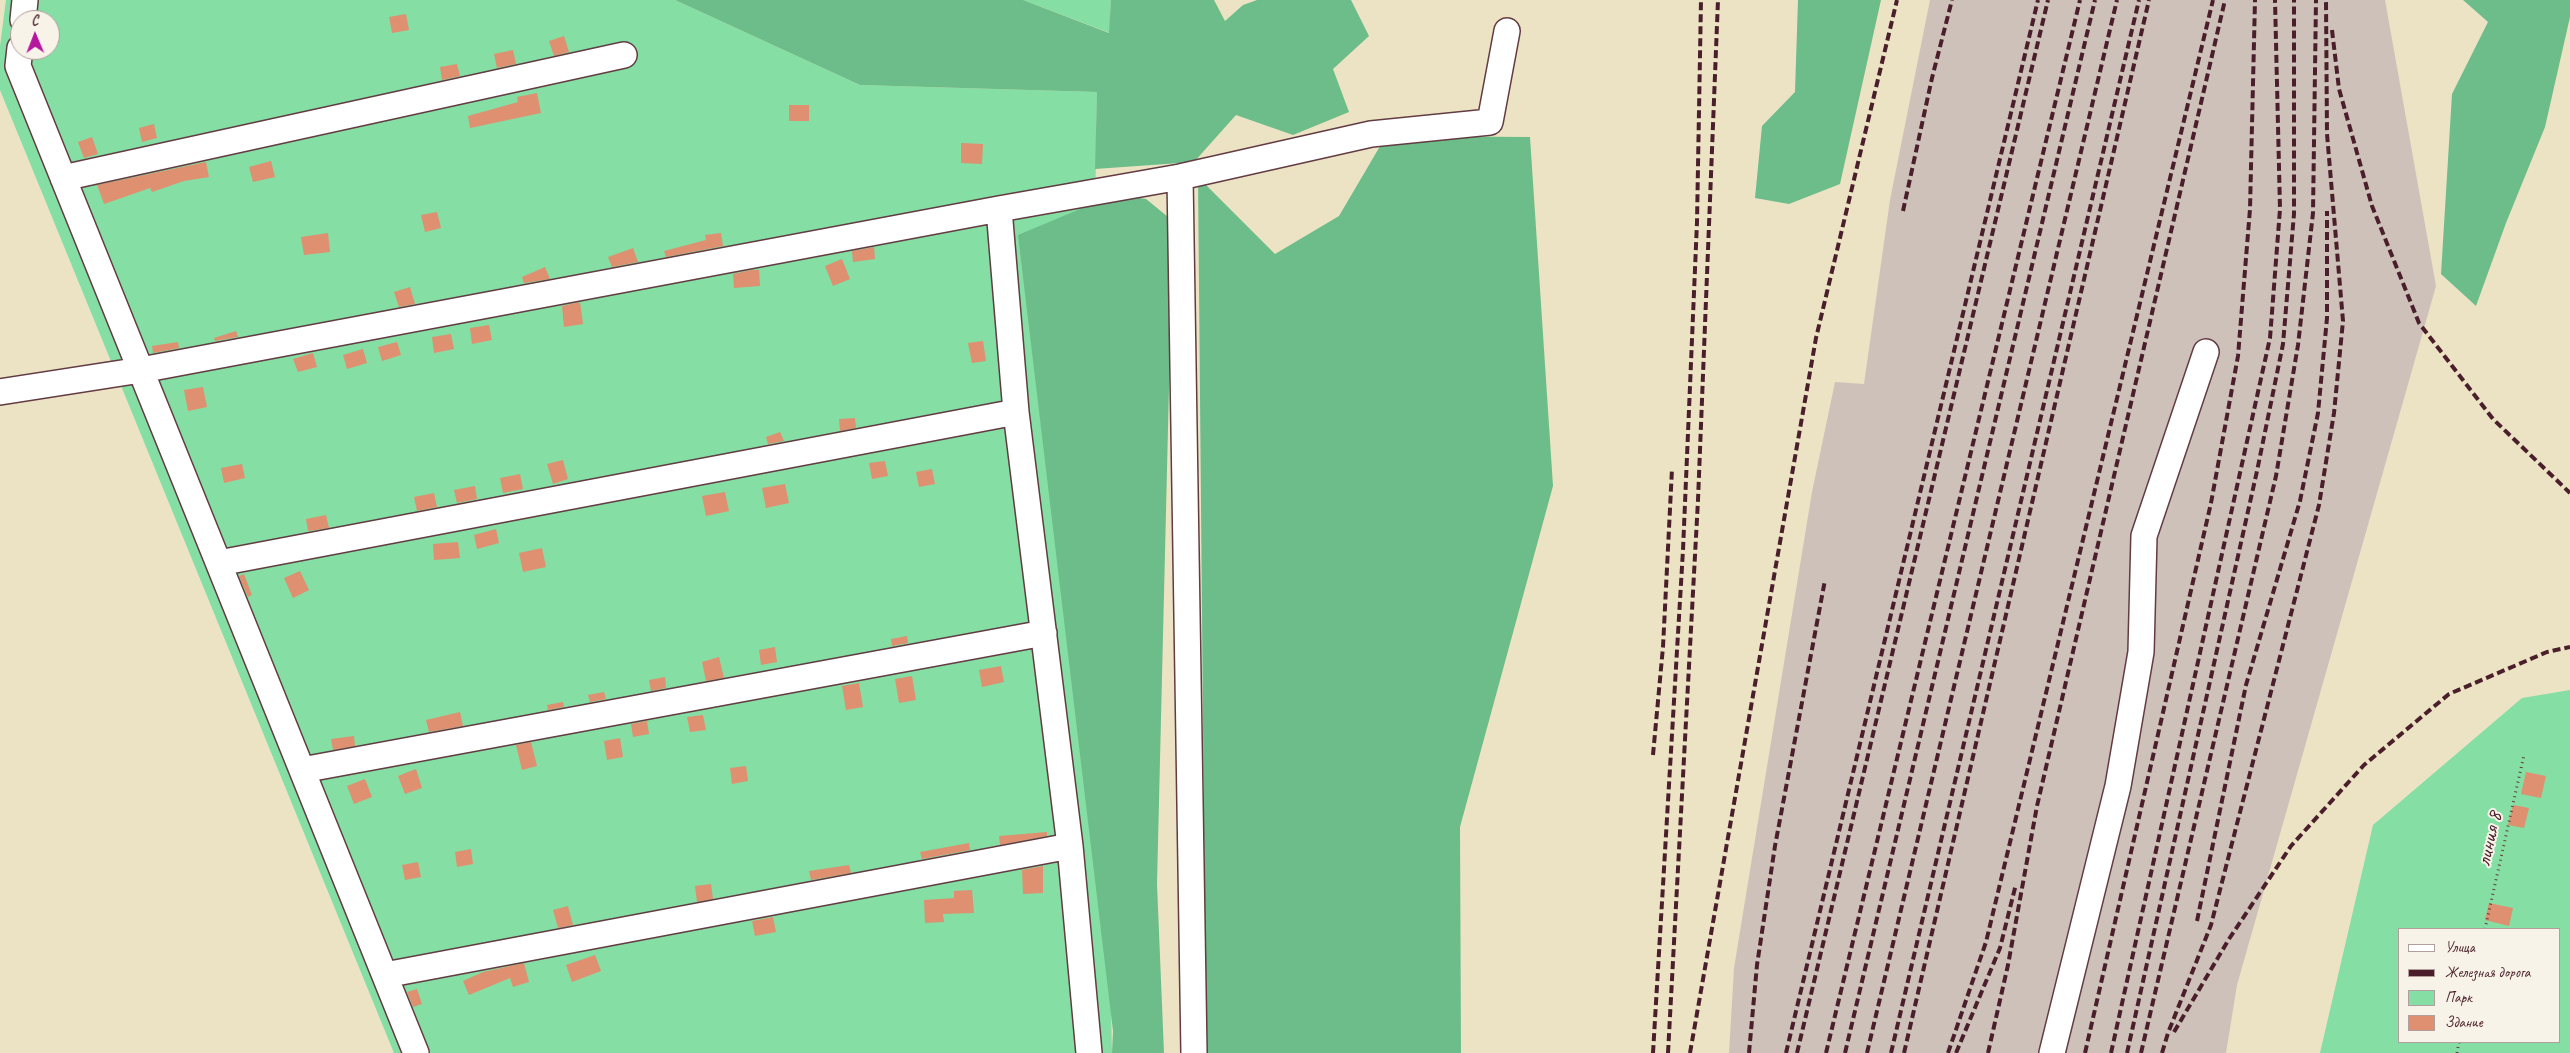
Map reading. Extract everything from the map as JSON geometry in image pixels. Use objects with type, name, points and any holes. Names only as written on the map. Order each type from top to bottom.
[{"type":"street","points":[[0,392],[141,370],[999,208],[1180,177],[1371,134],[1490,122],[1506,31]]},
{"type":"street","points":[[63,178],[624,55]]},
{"type":"street","points":[[19,60],[18,66],[416,1053]]},
{"type":"street","points":[[1180,177],[1194,1053]]},
{"type":"street","points":[[999,208],[1016,412],[1070,846],[1089,1053]]},
{"type":"street","points":[[2052,1053],[2118,786],[2140,652],[2144,536],[2206,352]]},
{"type":"street","points":[[219,563],[1016,412]]},
{"type":"street","points":[[302,770],[1044,633]]},
{"type":"street","points":[[385,975],[1070,846]]},
{"type":"path","name":"линия 8","points":[[2485,928],[2524,755]]},
{"type":"shaded area","points":[[1930,0],[2385,0],[2436,286],[2237,985],[2226,1053],[1729,1053],[1734,968],[1812,492],[1835,382],[1864,384],[1890,200]]},
{"type":"green space","points":[[6,0],[675,0],[860,85],[1097,92],[1095,218],[1112,1053],[394,1053],[0,90],[0,46]]},
{"type":"green space","points":[[675,0],[1023,0],[1109,33],[1111,0],[1214,0],[1225,21],[1243,5],[1257,0],[1351,0],[1369,36],[1333,69],[1349,112],[1293,135],[1236,115],[1194,162],[1095,169],[1097,92],[860,85]]},
{"type":"green space","points":[[1023,0],[1111,0],[1110,33]]},
{"type":"green space","points":[[1798,0],[1881,0],[1840,184],[1789,204],[1755,198],[1762,126],[1795,92]]},
{"type":"green space","points":[[2463,0],[2570,0],[2570,17],[2545,127],[2506,223],[2476,306],[2441,274],[2452,94],[2488,22]]},
{"type":"green space","points":[[1386,136],[1530,137],[1553,486],[1460,827],[1461,1053],[1206,1053],[1198,177],[1275,254],[1339,216]]},
{"type":"green space","points":[[1116,194],[1146,199],[1173,221],[1157,884],[1164,1053],[1112,1053],[1113,1031],[1018,235]]},
{"type":"green space","points":[[2570,690],[2570,1053],[2320,1053],[2373,825],[2522,698]]},
{"type":"building","points":[[406,14],[409,30],[392,33],[389,17]]},
{"type":"building","points":[[564,36],[569,52],[554,56],[549,41]]},
{"type":"building","points":[[513,50],[516,64],[497,68],[494,54]]},
{"type":"building","points":[[457,64],[460,76],[442,80],[440,67]]},
{"type":"building","points":[[537,93],[541,113],[470,128],[468,116],[518,102],[517,97]]},
{"type":"building","points":[[789,105],[809,105],[809,121],[789,121]]},
{"type":"building","points":[[154,124],[157,138],[142,142],[139,128]]},
{"type":"building","points":[[92,137],[98,154],[84,158],[78,142]]},
{"type":"building","points":[[961,143],[983,144],[982,164],[961,163]]},
{"type":"building","points":[[271,161],[275,177],[253,182],[249,167]]},
{"type":"building","points":[[206,162],[209,177],[184,181],[152,192],[150,188],[104,204],[97,185]]},
{"type":"building","points":[[437,212],[441,228],[425,232],[421,215]]},
{"type":"building","points":[[328,233],[330,252],[304,255],[301,237]]},
{"type":"building","points":[[721,233],[723,246],[666,257],[664,251],[706,240],[705,235]]},
{"type":"building","points":[[874,247],[875,259],[853,262],[852,251]]},
{"type":"building","points":[[633,248],[638,262],[612,267],[608,257]]},
{"type":"building","points":[[842,259],[850,279],[833,286],[825,266]]},
{"type":"building","points":[[545,267],[550,279],[524,283],[522,277]]},
{"type":"building","points":[[759,270],[760,286],[734,288],[733,274]]},
{"type":"building","points":[[410,287],[415,304],[399,307],[394,292]]},
{"type":"building","points":[[580,302],[583,324],[564,327],[562,306]]},
{"type":"building","points":[[489,325],[492,340],[472,344],[470,328]]},
{"type":"building","points":[[236,331],[238,337],[215,341],[214,338]]},
{"type":"building","points":[[451,334],[454,349],[434,353],[432,337]]},
{"type":"building","points":[[983,341],[986,361],[972,363],[968,343]]},
{"type":"building","points":[[178,342],[179,348],[153,353],[152,346]]},
{"type":"building","points":[[397,342],[401,355],[382,361],[378,347]]},
{"type":"building","points":[[363,349],[367,363],[347,369],[343,355]]},
{"type":"building","points":[[313,353],[317,367],[298,372],[293,359]]},
{"type":"building","points":[[203,387],[207,407],[188,411],[184,390]]},
{"type":"building","points":[[855,418],[856,428],[840,431],[839,419]]},
{"type":"building","points":[[780,432],[784,441],[768,444],[766,437]]},
{"type":"building","points":[[563,460],[568,479],[553,484],[547,464]]},
{"type":"building","points":[[885,461],[888,476],[872,479],[869,463]]},
{"type":"building","points":[[242,464],[245,478],[224,483],[221,468]]},
{"type":"building","points":[[932,469],[935,484],[919,487],[916,472]]},
{"type":"building","points":[[520,474],[523,489],[503,493],[500,478]]},
{"type":"building","points":[[785,484],[789,503],[766,508],[762,488]]},
{"type":"building","points":[[475,486],[477,499],[457,503],[454,490]]},
{"type":"building","points":[[725,492],[729,511],[706,516],[702,496]]},
{"type":"building","points":[[434,493],[437,507],[417,511],[414,497]]},
{"type":"building","points":[[326,515],[329,528],[308,531],[306,519]]},
{"type":"building","points":[[496,529],[499,543],[477,549],[474,535]]},
{"type":"building","points":[[458,542],[460,558],[434,560],[433,544]]},
{"type":"building","points":[[542,548],[546,567],[523,572],[519,553]]},
{"type":"building","points":[[300,571],[309,590],[293,598],[284,578]]},
{"type":"building","points":[[244,574],[252,595],[248,597],[239,576]]},
{"type":"building","points":[[907,636],[908,643],[892,646],[891,639]]},
{"type":"building","points":[[775,647],[777,662],[761,665],[759,650]]},
{"type":"building","points":[[719,657],[724,678],[706,681],[702,662]]},
{"type":"building","points":[[1001,666],[1004,682],[982,687],[979,670]]},
{"type":"building","points":[[912,676],[916,700],[899,703],[895,679]]},
{"type":"building","points":[[665,677],[666,688],[651,691],[649,680]]},
{"type":"building","points":[[859,683],[863,707],[846,710],[842,686]]},
{"type":"building","points":[[604,692],[606,699],[590,702],[588,695]]},
{"type":"building","points":[[563,702],[564,707],[548,710],[547,705]]},
{"type":"building","points":[[460,712],[463,726],[429,732],[426,720]]},
{"type":"building","points":[[703,715],[706,730],[690,732],[687,717]]},
{"type":"building","points":[[647,721],[649,734],[633,737],[631,724]]},
{"type":"building","points":[[354,736],[355,746],[333,750],[331,739]]},
{"type":"building","points":[[620,738],[623,757],[607,760],[604,741]]},
{"type":"building","points":[[531,742],[537,766],[522,770],[516,745]]},
{"type":"building","points":[[746,766],[748,781],[732,784],[730,768]]},
{"type":"building","points":[[416,769],[422,788],[405,794],[398,776]]},
{"type":"building","points":[[2526,772],[2546,776],[2541,798],[2521,794]]},
{"type":"building","points":[[365,779],[372,797],[354,804],[347,786]]},
{"type":"building","points":[[2513,805],[2529,808],[2524,828],[2508,825]]},
{"type":"building","points":[[1047,832],[1047,836],[1000,845],[999,836]]},
{"type":"building","points":[[969,843],[970,850],[922,859],[920,852]]},
{"type":"building","points":[[471,849],[473,864],[457,867],[455,852]]},
{"type":"building","points":[[418,862],[421,877],[405,880],[402,865]]},
{"type":"building","points":[[849,865],[851,873],[811,880],[809,871]]},
{"type":"building","points":[[1043,866],[1043,893],[1023,894],[1022,870]]},
{"type":"building","points":[[711,884],[713,899],[697,902],[695,886]]},
{"type":"building","points":[[972,890],[974,913],[943,914],[944,922],[925,923],[924,900],[954,898],[954,891]]},
{"type":"building","points":[[2489,903],[2513,908],[2509,926],[2485,920]]},
{"type":"building","points":[[568,906],[573,925],[558,928],[553,910]]},
{"type":"building","points":[[773,917],[776,932],[755,936],[752,921]]},
{"type":"building","points":[[595,955],[601,971],[572,982],[566,965]]},
{"type":"building","points":[[524,963],[529,982],[513,987],[510,978],[469,995],[463,981],[483,972]]},
{"type":"building","points":[[417,989],[422,1004],[413,1007],[407,992]]},
{"type":"railway","points":[[1653,1053],[1683,550],[1697,222],[1701,0]]},
{"type":"railway","points":[[1668,1053],[1698,500],[1718,0]]},
{"type":"railway","points":[[1690,1053],[1816,338],[1897,0]]},
{"type":"railway","points":[[1903,211],[1932,78],[1952,0]]},
{"type":"railway","points":[[1786,1053],[2038,0]]},
{"type":"railway","points":[[1797,1053],[2048,0]]},
{"type":"railway","points":[[1826,1053],[2080,0]]},
{"type":"railway","points":[[1845,1053],[2095,0]]},
{"type":"railway","points":[[1867,1053],[2117,0]]},
{"type":"railway","points":[[1891,1053],[2139,0]]},
{"type":"railway","points":[[1904,1053],[2149,0]]},
{"type":"railway","points":[[1948,1053],[1986,942],[2213,0]]},
{"type":"railway","points":[[1988,1053],[2008,965],[2037,806],[2225,0]]},
{"type":"railway","points":[[2085,1053],[2211,503],[2238,356],[2250,209],[2255,0]]},
{"type":"railway","points":[[2111,1053],[2270,338],[2280,209],[2275,0]]},
{"type":"railway","points":[[2127,1053],[2257,471],[2283,344],[2294,214],[2294,0]]},
{"type":"railway","points":[[2141,1053],[2276,476],[2298,345],[2313,213],[2316,0]]},
{"type":"railway","points":[[2162,1053],[2168,1033],[2211,925],[2319,505],[2334,413],[2343,321],[2327,134],[2326,0]]},
{"type":"railway","points":[[2332,30],[2339,89],[2372,206],[2419,323],[2493,419],[2570,493]]},
{"type":"railway","points":[[2197,921],[2246,685],[2300,501],[2318,413],[2327,318],[2327,211]]},
{"type":"railway","points":[[1653,755],[1663,647],[1672,469]]},
{"type":"railway","points":[[1749,1053],[1757,965],[1775,846],[1825,580]]},
{"type":"railway","points":[[2174,1032],[2229,939],[2291,846],[2364,765],[2449,694],[2547,652],[2570,647]]},
{"type":"railway","points":[[1956,1053],[2000,948],[2016,884]]}]
